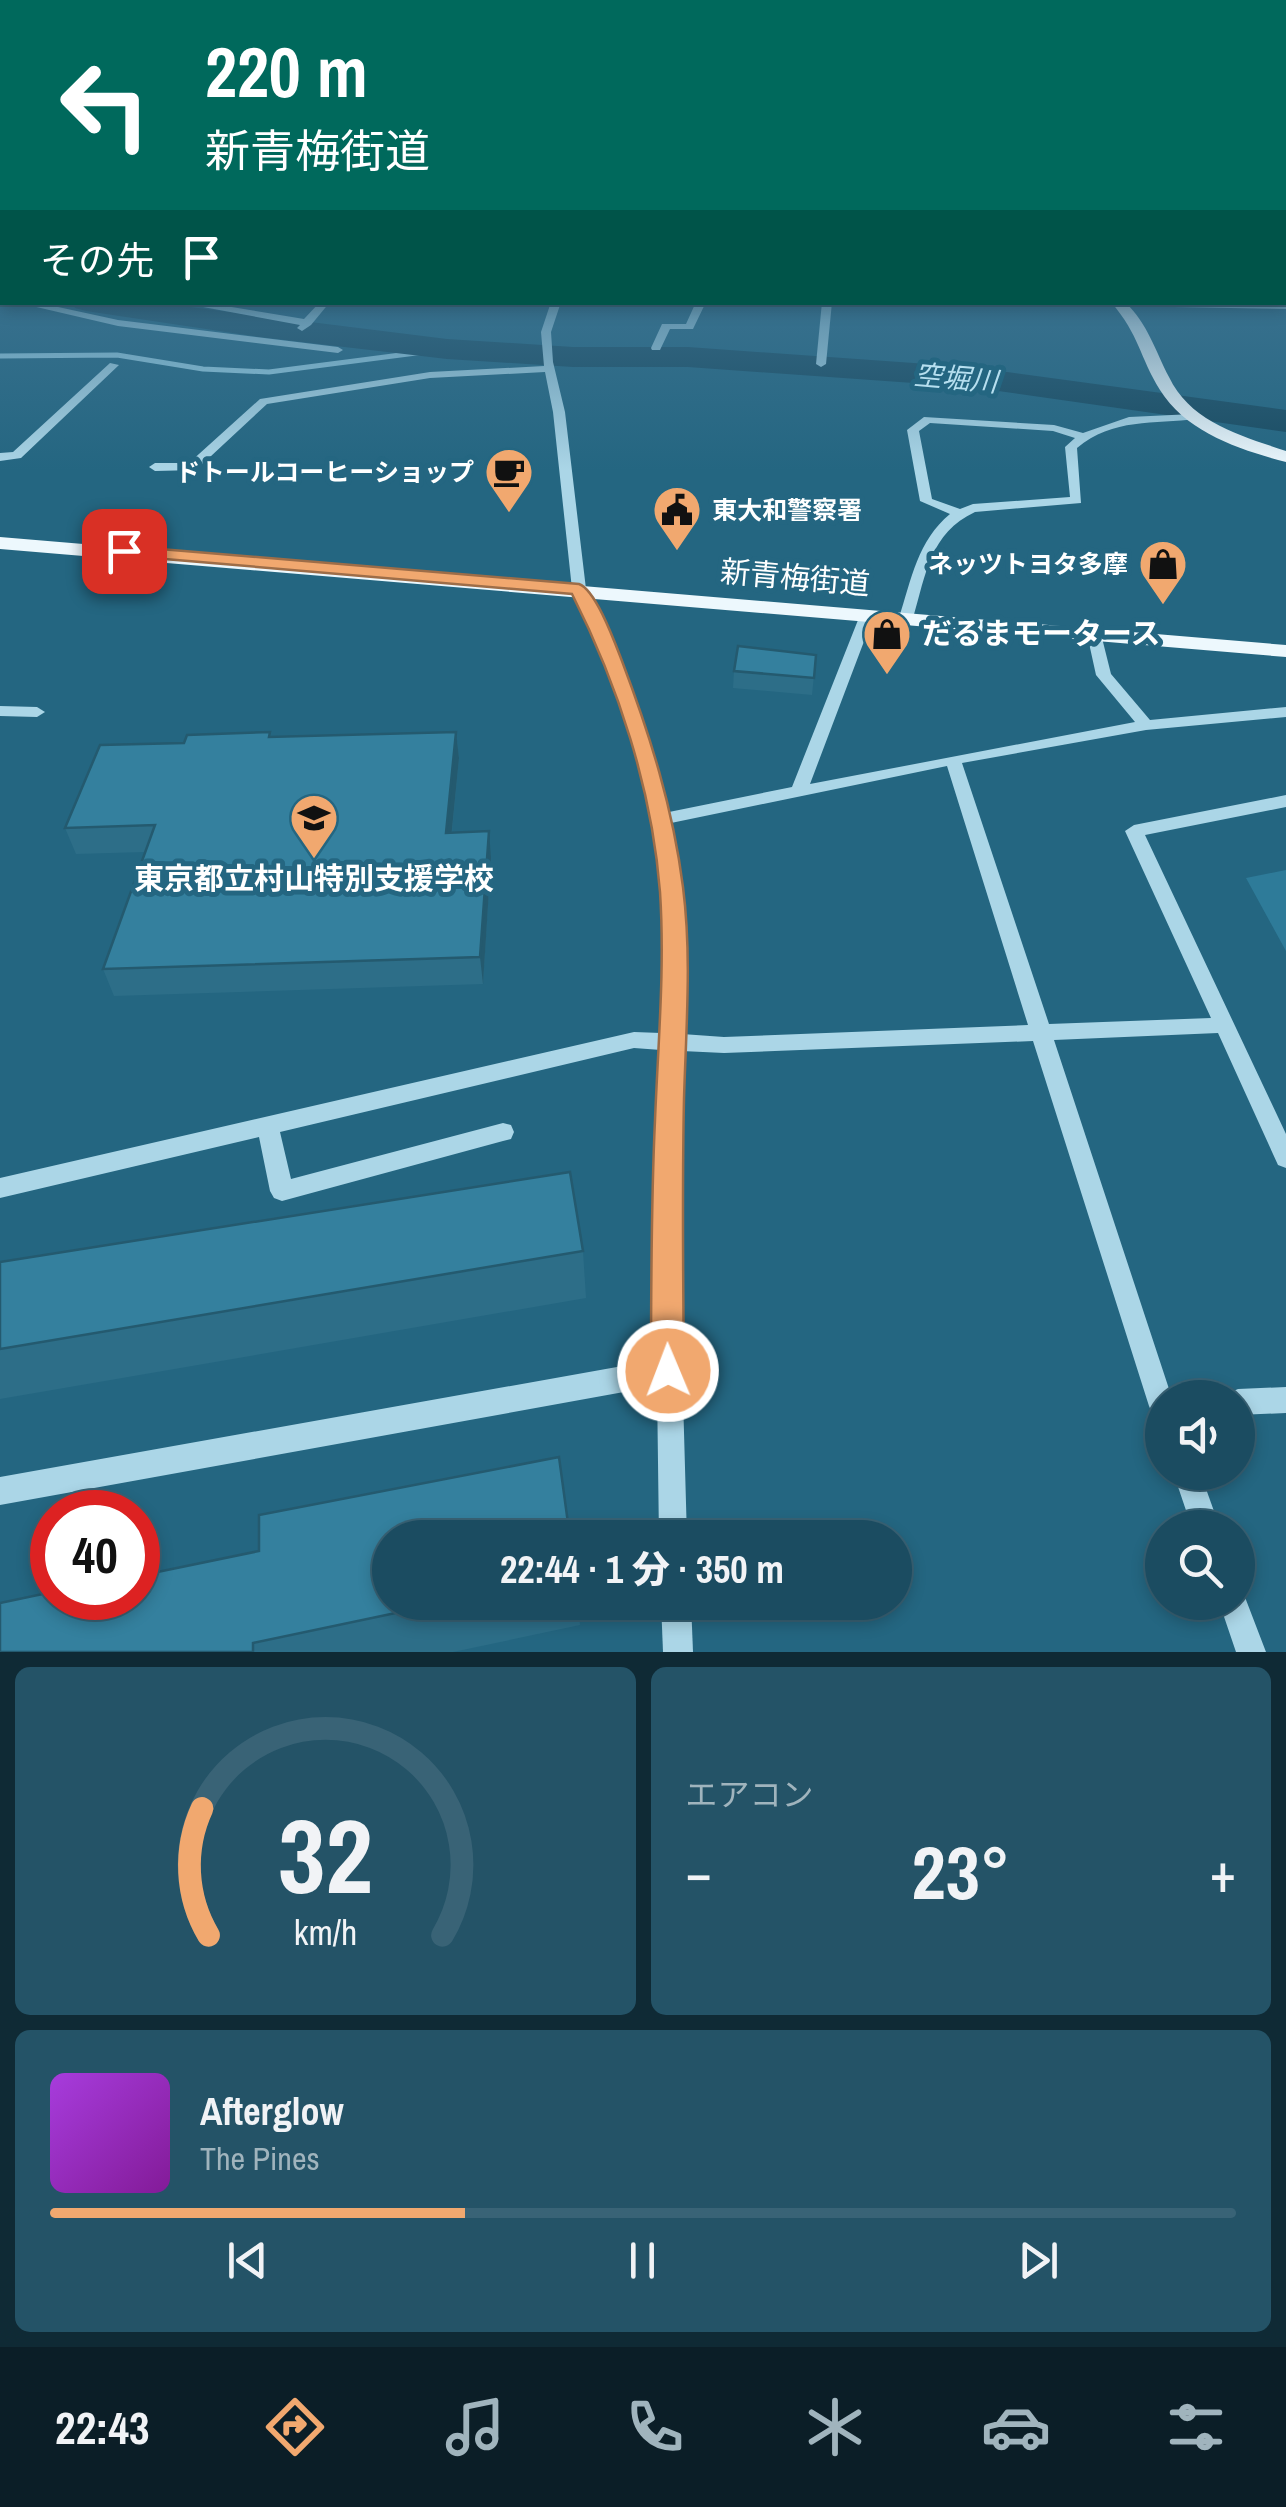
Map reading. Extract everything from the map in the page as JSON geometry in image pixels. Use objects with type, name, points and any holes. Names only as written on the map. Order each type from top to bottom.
[{"type":"main road","points":[[1132,317],[1143,328],[1174,400],[1193,417],[1286,457]]},
{"type":"main road","name":"新青梅街道","points":[[0,543],[1286,651]]},
{"type":"street","points":[[90,317],[338,350]]},
{"type":"street","points":[[272,317],[308,323]]},
{"type":"street","points":[[282,344],[313,317]]},
{"type":"street","points":[[552,317],[546,342],[548,366],[558,412],[579,589],[604,639],[640,737],[662,820],[672,890],[666,1220],[672,1520]]},
{"type":"street","points":[[656,348],[666,326],[689,327],[694,317]]},
{"type":"street","points":[[821,364],[826,317]]},
{"type":"street","points":[[0,457],[18,456],[114,365]]},
{"type":"street","points":[[154,467],[192,468],[264,401],[430,374],[548,366]]},
{"type":"street","points":[[906,618],[936,530],[958,513],[974,508],[1077,500],[1071,447],[1082,436],[1152,415],[1193,417]]},
{"type":"street","points":[[958,513],[926,501],[913,430],[928,419],[1034,426],[1082,436]]},
{"type":"street","points":[[800,790],[868,615]]},
{"type":"street","points":[[1094,634],[1104,675],[1146,725]]},
{"type":"street","points":[[0,711],[37,712]]},
{"type":"street","points":[[662,820],[1146,725],[1283,715]]},
{"type":"street","points":[[953,760],[1153,1380]]},
{"type":"street","points":[[1286,801],[1134,831],[1286,1158]]},
{"type":"street","points":[[0,1188],[634,1040],[724,1045],[1224,1025]]},
{"type":"street","points":[[268,1125],[282,1191],[503,1132]]},
{"type":"street","points":[[0,1491],[668,1371]]},
{"type":"street","points":[[1255,1401],[1286,1400]]},
{"type":"street","points":[[677,1620],[678,1652]]},
{"type":"street","points":[[1239,1620],[1251,1652]]},
{"type":"shaded area","points":[[1286,870],[1286,951],[1246,878]]},
{"type":"building","points":[[738,646],[816,655],[814,678],[734,671]]},
{"type":"building","points":[[270,732],[269,737],[456,732],[446,833],[489,831],[480,957],[103,969],[155,825],[65,828],[100,745],[184,743],[187,735]]},
{"type":"building","points":[[570,1172],[583,1251],[0,1349],[0,1262]]},
{"type":"building","points":[[559,1457],[568,1520],[372,1520],[372,1618],[253,1643],[253,1652],[0,1652],[0,1603],[30,1597],[30,1620],[160,1620],[160,1571],[259,1551],[259,1515]]},
{"type":"waterway","name":"空堀川","points":[[186,317],[447,349],[573,357],[688,357],[970,377],[1286,421]]},
{"type":"waterway","points":[[0,356],[117,355],[203,369],[269,372],[447,349]]},
{"type":"place","name":"ドトールコーヒーショップ","points":[[509,514]]},
{"type":"place","name":"東大和警察署","points":[[677,552]]},
{"type":"place","name":"ネッツトヨタ多摩","points":[[1163,606]]},
{"type":"place","name":"だるまモータース","points":[[887,676]]},
{"type":"place","name":"東京都立村山特別支援学校","points":[[314,860]]},
{"type":"route","points":[[124,551],[579,589],[604,639],[640,737],[662,820],[672,890],[674,960],[666,1220],[668,1371]]}]
